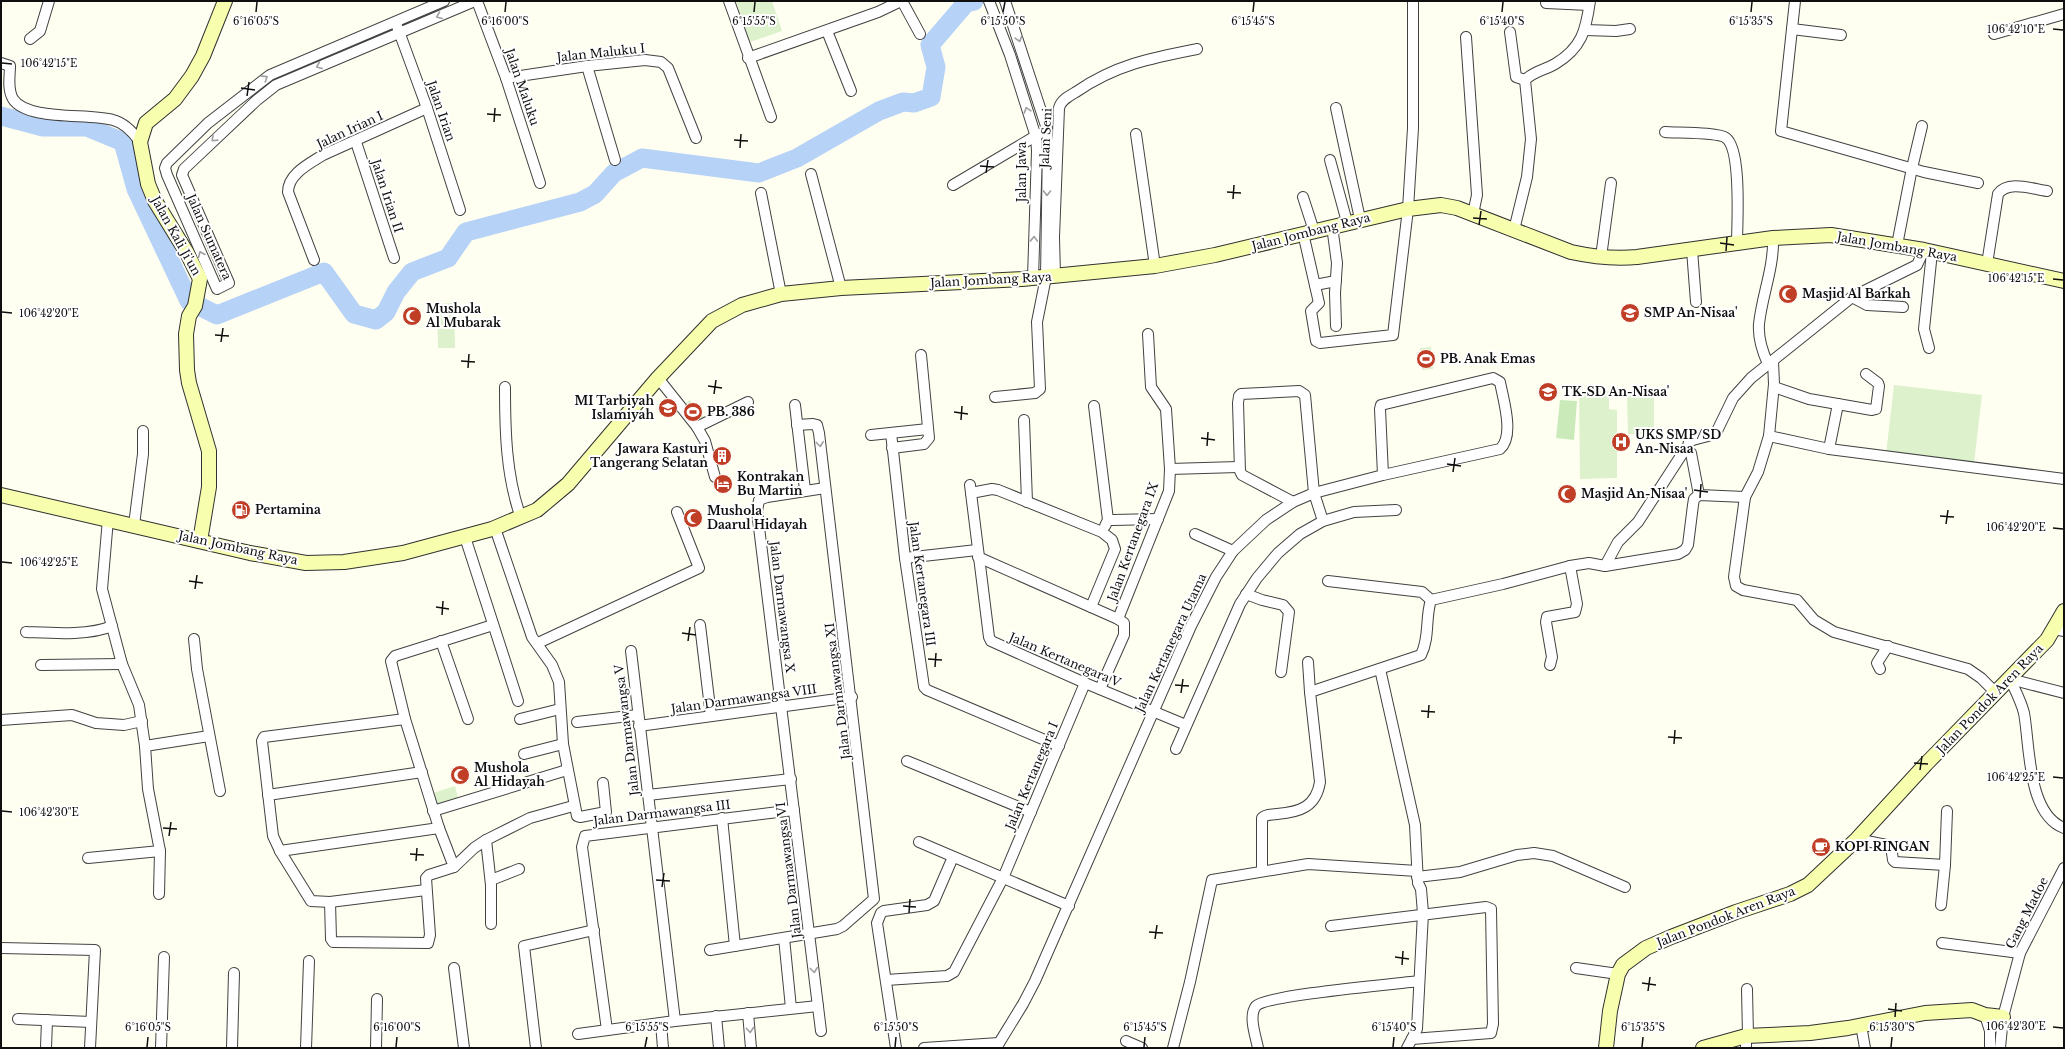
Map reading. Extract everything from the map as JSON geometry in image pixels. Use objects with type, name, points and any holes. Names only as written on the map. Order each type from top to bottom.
[{"type":"main road","name":"Jalan Kali Ji'un","points":[[200,541],[209,487],[209,452],[187,370],[186,334],[190,316],[195,306],[200,286],[200,279],[187,253],[155,201],[148,184],[140,142],[146,123],[175,99],[192,76],[203,56],[225,1]]},
{"type":"main road","name":"Jalan Jombang Raya","points":[[1,495],[250,553],[306,563],[344,562],[403,553],[495,528],[537,510],[568,484],[658,378],[712,321],[742,305],[781,294],[841,288],[1045,277],[1155,266],[1214,255],[1408,209],[1441,205],[1457,208],[1571,252],[1601,258],[1622,258],[1692,250],[1773,238],[1831,235],[1928,251],[2064,281]]},
{"type":"main road","name":"Jalan Pondok Aren Raya","points":[[1606,1048],[1610,1011],[1618,974],[1628,960],[1652,946],[1694,928],[1790,894],[1808,884],[1857,839],[1926,764],[2047,640],[2059,630],[2064,611]]},
{"type":"main road","points":[[1702,1048],[1747,1040],[1810,1033],[1862,1025],[1925,1013],[1972,1010],[1985,1015],[2004,1017]]},
{"type":"street","points":[[30,39],[40,31],[49,1]]},
{"type":"street","name":"Jalan Sumatera","points":[[444,1],[395,20],[270,75],[208,123],[167,163],[165,168],[167,175],[217,289],[229,285],[229,283],[182,175],[184,169],[257,100],[276,85],[399,32],[476,1]]},
{"type":"street","name":"Jalan Maluku","points":[[476,1],[506,78],[540,183]]},
{"type":"street","points":[[729,1],[748,58],[771,117]]},
{"type":"street","points":[[748,58],[827,31],[878,12],[901,1],[920,34]]},
{"type":"street","name":"Jalan Jawa","points":[[989,1],[995,14],[1036,137],[1045,277]]},
{"type":"street","points":[[1304,198],[1315,285],[1319,303],[1312,309],[1311,314],[1316,340],[1318,342],[1392,335],[1408,209],[1413,128],[1413,1]]},
{"type":"street","points":[[1795,1],[1781,131],[1912,168],[1978,183]]},
{"type":"street","points":[[1525,80],[1531,74],[1556,64],[1578,45],[1585,30],[1589,3],[1546,3]]},
{"type":"street","points":[[995,14],[1007,5]]},
{"type":"street","name":"Jalan Jawa","points":[[1007,5],[1047,129],[1045,277]]},
{"type":"street","points":[[1994,34],[2064,14]]},
{"type":"street","name":"Jalan Irian","points":[[395,20],[427,108],[460,210]]},
{"type":"street","points":[[1585,30],[1616,31],[1630,29]]},
{"type":"street","points":[[1792,29],[1841,35]]},
{"type":"street","points":[[827,31],[851,91]]},
{"type":"street","points":[[1510,32],[1516,76],[1525,80]]},
{"type":"street","points":[[1466,37],[1477,195],[1473,214]]},
{"type":"street","name":"Jalan Seni","points":[[1045,277],[1054,237],[1059,108],[1062,101],[1092,80],[1115,69],[1140,60],[1197,49]]},
{"type":"street","name":"Jalan Maluku I","points":[[506,78],[587,66],[645,60],[664,62],[668,68],[696,138]]},
{"type":"street","points":[[1,63],[10,66],[9,88],[13,98],[21,107],[51,114],[112,120],[129,128],[140,142]]},
{"type":"street","points":[[587,66],[615,160]]},
{"type":"street","points":[[1514,230],[1527,177],[1531,139],[1525,80]]},
{"type":"street","name":"Jalan Irian I","points":[[314,260],[288,192],[289,183],[294,176],[308,164],[323,155],[356,142],[427,108]]},
{"type":"street","points":[[1336,108],[1354,221]]},
{"type":"street","points":[[1897,245],[1922,126]]},
{"type":"street","points":[[953,185],[1036,137],[1047,129]]},
{"type":"street","points":[[1665,132],[1717,135],[1726,138],[1732,145],[1736,160],[1737,244]]},
{"type":"street","points":[[1136,134],[1155,266]]},
{"type":"street","name":"Jalan Irian II","points":[[356,142],[394,258]]},
{"type":"street","points":[[1330,160],[1354,221]]},
{"type":"street","points":[[811,174],[841,288]]},
{"type":"street","points":[[1601,258],[1611,183]]},
{"type":"street","points":[[1987,264],[1998,194],[2002,189],[2010,186],[2047,191]]},
{"type":"street","points":[[761,193],[781,294]]},
{"type":"street","points":[[1332,226],[1337,263],[1336,326]]},
{"type":"street","points":[[1773,238],[1770,274],[1759,326],[1763,353],[1770,362],[1774,387],[1769,436],[1758,472],[1745,497],[1734,577],[1736,586],[1743,590],[1797,600],[1814,620],[1834,632],[1968,669],[1981,678],[1996,693]]},
{"type":"street","points":[[1692,250],[1696,302]]},
{"type":"street","points":[[1605,566],[1618,542],[1638,522],[1684,451],[1687,450],[1689,442],[1695,438],[1714,434],[1733,398],[1751,378],[1852,297],[1917,265],[1928,251]]},
{"type":"street","points":[[1928,251],[1924,329],[1929,348]]},
{"type":"street","points":[[995,397],[1035,393],[1040,389],[1037,322],[1045,277]]},
{"type":"street","points":[[1315,285],[1336,281]]},
{"type":"street","points":[[1852,297],[1867,305],[1903,307]]},
{"type":"street","name":"Jalan Kertanegara IX","points":[[1118,619],[1169,491],[1170,469],[1166,409],[1151,387],[1148,334]]},
{"type":"street","points":[[892,448],[924,444],[929,438],[921,355]]},
{"type":"street","points":[[1774,387],[1789,394],[1872,410],[1876,409],[1879,386],[1878,383],[1866,374]]},
{"type":"street","points":[[658,378],[697,427],[705,441],[715,477]]},
{"type":"street","name":"Jalan Kertanegara Utama","points":[[997,1046],[1024,1004],[1069,906],[1152,710],[1223,563],[1233,551],[1266,520],[1293,502],[1314,493],[1383,475],[1500,449],[1504,444],[1507,424],[1500,382],[1493,378],[1382,405],[1380,409],[1383,475]]},
{"type":"street","points":[[504,387],[509,472],[513,494],[521,518]]},
{"type":"street","points":[[1293,502],[1242,475],[1238,467],[1239,396],[1299,390],[1305,395],[1307,399],[1314,493],[1323,521]]},
{"type":"street","points":[[697,427],[748,402]]},
{"type":"street","points":[[1829,449],[1838,404]]},
{"type":"street","points":[[795,405],[805,490],[825,488]]},
{"type":"street","points":[[1094,406],[1108,520],[1102,532]]},
{"type":"street","points":[[1024,420],[1027,502],[1102,532],[1112,540],[1116,547],[1091,607]]},
{"type":"street","name":"Jalan Darmawangsa XI","points":[[797,425],[813,424],[818,427],[852,697],[874,899],[843,926],[810,934]]},
{"type":"street","points":[[871,435],[928,429]]},
{"type":"street","points":[[134,525],[143,454],[143,431]]},
{"type":"street","name":"Jalan Kertanegara III","points":[[891,433],[905,558],[924,687],[927,690],[1059,746]]},
{"type":"street","points":[[1769,436],[1829,449],[2064,479]]},
{"type":"street","points":[[1687,450],[1691,452],[1699,495]]},
{"type":"street","points":[[1170,469],[1238,467]]},
{"type":"street","name":"Jalan Kertanegara V","points":[[1027,502],[998,490],[970,489],[989,637],[991,641],[1085,683],[1186,725]]},
{"type":"street","name":"Jalan Darmawangsa X","points":[[782,706],[757,505],[760,500],[767,496],[805,490]]},
{"type":"street","points":[[1431,600],[1503,584],[1570,566],[1589,563],[1605,566],[1678,554],[1685,550],[1688,545],[1694,499],[1699,495],[1745,497]]},
{"type":"street","points":[[1176,749],[1240,604],[1257,578],[1278,554],[1300,534],[1323,521],[1354,512],[1396,510]]},
{"type":"street","points":[[538,643],[699,568],[677,512]]},
{"type":"street","points":[[1108,520],[1158,518]]},
{"type":"street","points":[[108,519],[101,583],[122,664],[137,697],[142,721],[148,789],[160,851],[159,894]]},
{"type":"street","points":[[495,528],[532,637],[538,643],[557,674],[559,682],[563,744],[573,806],[578,817],[606,812],[602,783]]},
{"type":"street","points":[[1194,534],[1233,551]]},
{"type":"street","points":[[464,537],[518,701]]},
{"type":"street","points":[[905,558],[978,553],[1118,619],[1124,624],[1124,635],[1100,689]]},
{"type":"street","points":[[1550,665],[1552,657],[1546,622],[1547,617],[1576,612],[1577,604],[1570,566]]},
{"type":"street","points":[[1328,581],[1422,592],[1431,600]]},
{"type":"street","points":[[1246,594],[1283,605],[1289,612],[1281,672]]},
{"type":"street","points":[[1310,692],[1421,655],[1428,634],[1428,612],[1431,600]]},
{"type":"street","points":[[454,867],[433,811],[405,719],[391,665],[392,658],[493,625]]},
{"type":"street","points":[[700,625],[711,716]]},
{"type":"street","points":[[26,632],[55,633],[102,630],[112,626]]},
{"type":"street","points":[[194,639],[197,669],[220,791]]},
{"type":"street","points":[[441,641],[468,720]]},
{"type":"street","points":[[1880,669],[1877,663],[1888,646]]},
{"type":"street","name":"Jalan Darmawangsa V","points":[[631,651],[676,1021]]},
{"type":"street","points":[[1262,871],[1262,818],[1267,815],[1302,809],[1312,803],[1318,793],[1320,782],[1308,662]]},
{"type":"street","points":[[41,665],[122,664]]},
{"type":"street","points":[[1380,669],[1415,825],[1417,874],[1423,913],[1417,1029],[1410,1044]]},
{"type":"street","points":[[2010,679],[2064,693]]},
{"type":"street","points":[[2010,679],[2024,713],[2030,766],[2041,804],[2052,820],[2064,828]]},
{"type":"street","name":"Jalan Kertanegara I","points":[[886,980],[947,976],[954,972],[1003,878],[1085,683]]},
{"type":"street","name":"Jalan Darmawangsa VIII","points":[[639,726],[852,697]]},
{"type":"street","name":"Jalan Darmawangsa VI","points":[[782,706],[821,1031]]},
{"type":"street","points":[[520,719],[560,709]]},
{"type":"street","points":[[1,720],[72,715],[96,723],[124,725],[142,721]]},
{"type":"street","points":[[577,722],[638,715]]},
{"type":"street","points":[[405,719],[264,737],[262,741],[273,836],[280,851],[311,901],[330,902],[426,890]]},
{"type":"street","points":[[145,746],[209,736]]},
{"type":"street","points":[[524,754],[563,744]]},
{"type":"street","points":[[907,761],[1031,812]]},
{"type":"street","points":[[433,811],[567,770]]},
{"type":"street","points":[[268,795],[422,772]]},
{"type":"street","points":[[648,795],[791,779]]},
{"type":"street","points":[[330,902],[331,939],[333,942],[425,944],[429,942],[430,938],[426,890],[428,876],[454,867],[474,848],[486,840],[530,818],[573,806]]},
{"type":"street","name":"Jalan Darmawangsa III","points":[[607,1030],[582,841],[585,836],[590,834],[794,810]]},
{"type":"street","points":[[1941,905],[1947,811]]},
{"type":"street","points":[[722,818],[735,946]]},
{"type":"street","points":[[280,851],[439,828]]},
{"type":"street","points":[[1857,839],[1891,846],[1893,860],[1895,862],[1944,865]]},
{"type":"street","points":[[486,840],[491,880],[491,924]]},
{"type":"street","points":[[919,842],[1069,906]]},
{"type":"street","points":[[88,858],[160,851]]},
{"type":"street","points":[[1173,1048],[1190,982],[1210,881],[1214,878],[1308,864],[1417,874],[1460,872],[1517,855],[1534,853],[1553,856],[1625,887]]},
{"type":"street","points":[[896,1048],[878,918],[884,911],[927,905],[934,901],[953,857]]},
{"type":"street","name":"Gang Madoe","points":[[2000,1048],[2004,1017],[2020,953],[2064,868]]},
{"type":"street","points":[[491,880],[519,869]]},
{"type":"street","points":[[1332,926],[1423,913],[1486,907],[1492,910],[1492,1030],[1488,1034],[1410,1044]]},
{"type":"street","points":[[536,1048],[524,946],[594,930]]},
{"type":"street","points":[[710,950],[810,934]]},
{"type":"street","name":"Jalan Darmawangsa VI","points":[[784,938],[792,1008]]},
{"type":"street","points":[[1942,943],[2020,953]]},
{"type":"street","points":[[1,948],[95,950],[90,1048]]},
{"type":"street","points":[[161,1048],[164,957]]},
{"type":"street","points":[[306,1048],[309,961]]},
{"type":"street","points":[[454,968],[464,1047]]},
{"type":"street","points":[[1576,968],[1618,974]]},
{"type":"street","points":[[232,1048],[234,973]]},
{"type":"street","points":[[1258,1048],[1253,1016],[1254,1010],[1261,1003],[1286,998],[1419,981]]},
{"type":"street","points":[[1747,990],[1747,1040]]},
{"type":"street","points":[[376,1048],[377,999]]},
{"type":"street","points":[[578,1034],[716,1016],[818,1006]]},
{"type":"street","points":[[748,1013],[751,1048]]},
{"type":"street","points":[[1985,1015],[1990,1031],[1990,1048]]},
{"type":"street","points":[[716,1016],[719,1048]]},
{"type":"street","points":[[18,1019],[91,1022]]},
{"type":"street","points":[[46,1048],[48,1020]]},
{"type":"street","points":[[661,1023],[663,1048]]},
{"type":"street","points":[[1862,1025],[1865,1048]]},
{"type":"street","points":[[1126,1041],[1142,1048]]},
{"type":"street","points":[[924,1048],[997,1046]]},
{"type":"green space","points":[[736,1],[772,1],[782,31],[750,42]]},
{"type":"green space","points":[[454,303],[455,348],[438,348],[437,304]]},
{"type":"green space","name":"PB. Anak Emas","points":[[1431,347],[1433,369],[1422,370],[1420,348]]},
{"type":"green space","points":[[1894,385],[1982,395],[1974,464],[1886,454]]},
{"type":"green space","points":[[1579,391],[1609,391],[1609,409],[1617,410],[1617,478],[1580,479]]},
{"type":"green space","points":[[1654,395],[1654,434],[1628,434],[1627,396]]},
{"type":"green space","name":"PB. 386","points":[[690,400],[704,417],[695,423],[682,406]]},
{"type":"green space","points":[[1560,400],[1577,401],[1574,440],[1556,438]]},
{"type":"green space","points":[[455,786],[458,798],[437,805],[433,793]]},
{"type":"waterway","points":[[1,116],[43,127],[87,127],[123,142],[136,189],[189,301],[217,315],[324,272],[354,314],[376,320],[386,312],[396,292],[412,272],[448,258],[466,232],[580,202],[595,194],[614,173],[642,158],[759,173],[797,158],[879,111],[903,102],[914,103],[931,97],[936,67],[930,45],[966,3],[974,1]]},
{"type":"place","name":"Masjid Al Barkah","points":[[1788,294]]},
{"type":"place","name":"SMP An-Nisaa'","points":[[1630,313]]},
{"type":"place","name":"Mushola Al Mubarak","points":[[412,316]]},
{"type":"place","name":"PB. Anak Emas","points":[[1426,359]]},
{"type":"place","name":"TK-SD An-Nisaa'","points":[[1548,392]]},
{"type":"place","name":"MI Tarbiyah Islamiyah","points":[[668,408]]},
{"type":"place","name":"PB. 386","points":[[693,412]]},
{"type":"place","name":"UKS SMP/SD An-Nisaa","points":[[1621,442]]},
{"type":"place","name":"Jawara Kasturi Tangerang Selatan","points":[[722,456]]},
{"type":"place","name":"Kontrakan Bu Martin","points":[[723,484]]},
{"type":"place","name":"Masjid An-Nisaa'","points":[[1567,494]]},
{"type":"place","name":"Pertamina","points":[[241,510]]},
{"type":"place","name":"Mushola Daarul Hidayah","points":[[693,518]]},
{"type":"place","name":"Mushola Al Hidayah","points":[[460,775]]},
{"type":"place","name":"KOPI RINGAN","points":[[1821,847]]}]
